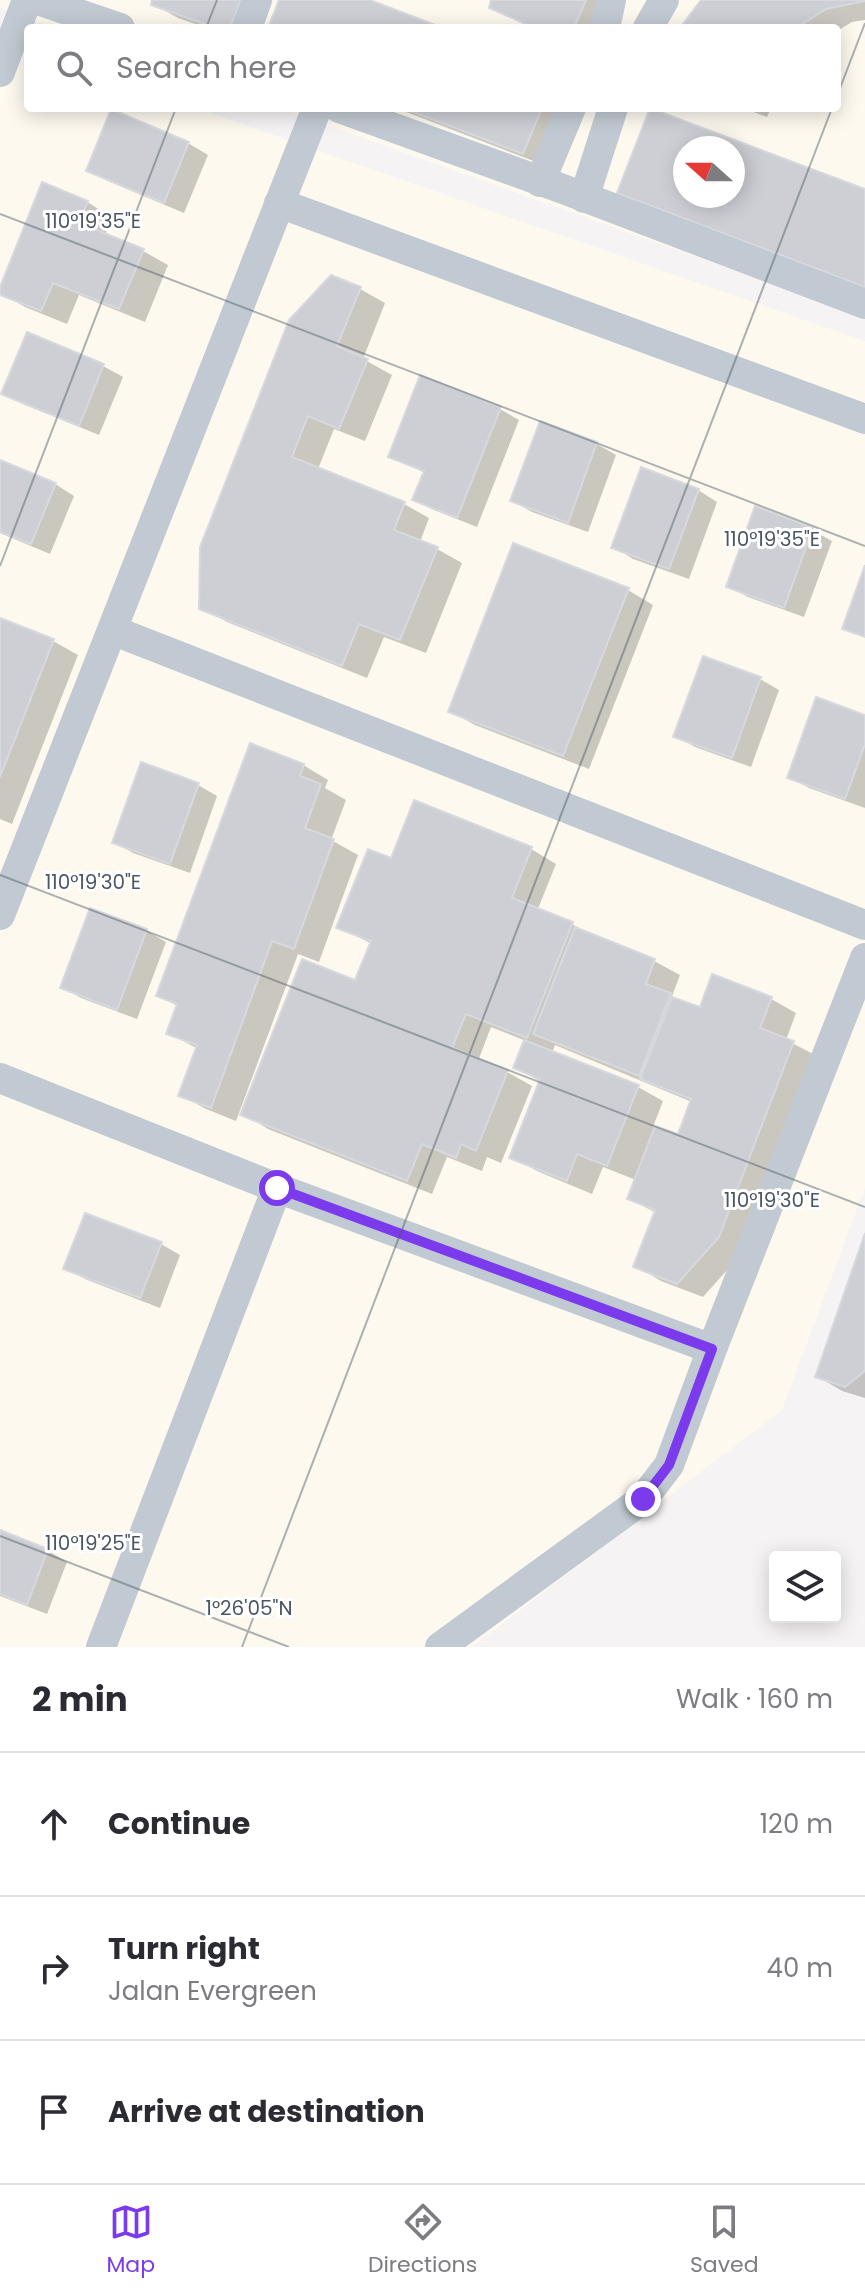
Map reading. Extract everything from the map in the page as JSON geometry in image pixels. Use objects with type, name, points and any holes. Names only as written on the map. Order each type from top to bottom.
[{"type":"street","points":[[0,72],[27,0]]},
{"type":"street","points":[[38,0],[115,17]]},
{"type":"street","points":[[248,24],[257,0]]},
{"type":"street","points":[[606,24],[611,0]]},
{"type":"street","points":[[650,24],[664,0]]},
{"type":"street","points":[[0,915],[315,112]]},
{"type":"street","points":[[350,112],[865,304]]},
{"type":"street","points":[[540,182],[569,112]]},
{"type":"street","points":[[584,198],[612,112]]},
{"type":"street","points":[[279,203],[865,419]]},
{"type":"street","points":[[112,630],[865,925]]},
{"type":"street","points":[[440,1647],[643,1499],[669,1465],[865,958]]},
{"type":"street","points":[[0,1078],[277,1188],[712,1349]]},
{"type":"street","points":[[101,1647],[277,1188]]},
{"type":"shaded area","points":[[0,0],[865,0],[865,317],[290,112],[841,112],[841,24],[44,24],[0,8]]},
{"type":"shaded area","points":[[0,40],[24,49],[24,112],[207,112],[865,341],[865,1188],[782,1410],[472,1647],[0,1647]]},
{"type":"building","points":[[152,0],[241,0],[232,24],[205,24],[151,5]]},
{"type":"building","points":[[279,0],[370,0],[433,24],[270,24]]},
{"type":"building","points":[[491,0],[586,0],[576,24],[526,24],[489,8]]},
{"type":"building","points":[[701,0],[865,0],[826,9],[802,24],[683,24]]},
{"type":"building","points":[[110,112],[118,112],[189,142],[164,203],[86,171]]},
{"type":"building","points":[[413,112],[540,112],[523,154]]},
{"type":"building","points":[[648,112],[661,112],[724,136],[673,136],[673,208],[745,208],[745,144],[865,189],[865,287],[617,193]]},
{"type":"building","points":[[42,182],[88,201],[79,223],[144,249],[119,309],[53,283],[41,311],[0,295],[0,287]]},
{"type":"building","points":[[331,275],[361,287],[337,346],[368,359],[339,429],[308,416],[292,457],[405,502],[394,530],[438,547],[400,640],[359,624],[342,666],[199,609],[200,547],[289,320]]},
{"type":"building","points":[[27,332],[104,364],[79,426],[1,394]]},
{"type":"building","points":[[420,375],[501,407],[457,518],[412,500],[424,471],[388,457]]},
{"type":"building","points":[[540,421],[597,442],[568,523],[510,501]]},
{"type":"building","points":[[0,460],[56,483],[31,544],[0,532]]},
{"type":"building","points":[[641,467],[699,489],[669,569],[611,548]]},
{"type":"building","points":[[755,506],[813,528],[784,608],[726,587]]},
{"type":"building","points":[[513,543],[629,588],[563,756],[448,712]]},
{"type":"building","points":[[865,565],[865,637],[842,629]]},
{"type":"building","points":[[0,618],[54,639],[0,777]]},
{"type":"building","points":[[703,656],[761,677],[732,758],[673,737]]},
{"type":"building","points":[[816,697],[865,715],[865,744],[845,799],[787,778]]},
{"type":"building","points":[[250,743],[304,764],[300,776],[321,784],[305,828],[334,839],[294,949],[272,941],[211,1108],[178,1096],[197,1045],[166,1034],[177,1004],[156,996]]},
{"type":"building","points":[[141,762],[199,783],[170,864],[112,843]]},
{"type":"building","points":[[414,800],[532,847],[512,898],[573,922],[527,1038],[466,1014],[452,1048],[508,1070],[476,1151],[461,1144],[456,1158],[422,1144],[407,1181],[240,1115],[302,959],[355,980],[371,941],[336,928],[368,849],[391,858]]},
{"type":"building","points":[[90,908],[147,929],[117,1010],[60,988]]},
{"type":"building","points":[[575,927],[655,959],[646,984],[671,993],[639,1076],[533,1034]]},
{"type":"building","points":[[712,974],[772,997],[760,1028],[794,1041],[719,1237],[677,1284],[633,1267],[655,1210],[627,1199],[655,1126],[678,1134],[691,1099],[640,1079],[672,997],[700,1007]]},
{"type":"building","points":[[524,1040],[639,1085],[607,1166],[577,1154],[567,1181],[509,1158],[540,1079],[513,1068]]},
{"type":"building","points":[[85,1213],[162,1242],[140,1298],[63,1269]]},
{"type":"building","points":[[865,1233],[865,1371],[845,1387],[815,1377]]},
{"type":"building","points":[[0,1530],[48,1549],[27,1605],[0,1594]]},
{"type":"route","points":[[277,1188],[712,1349],[669,1465],[643,1499]]}]
